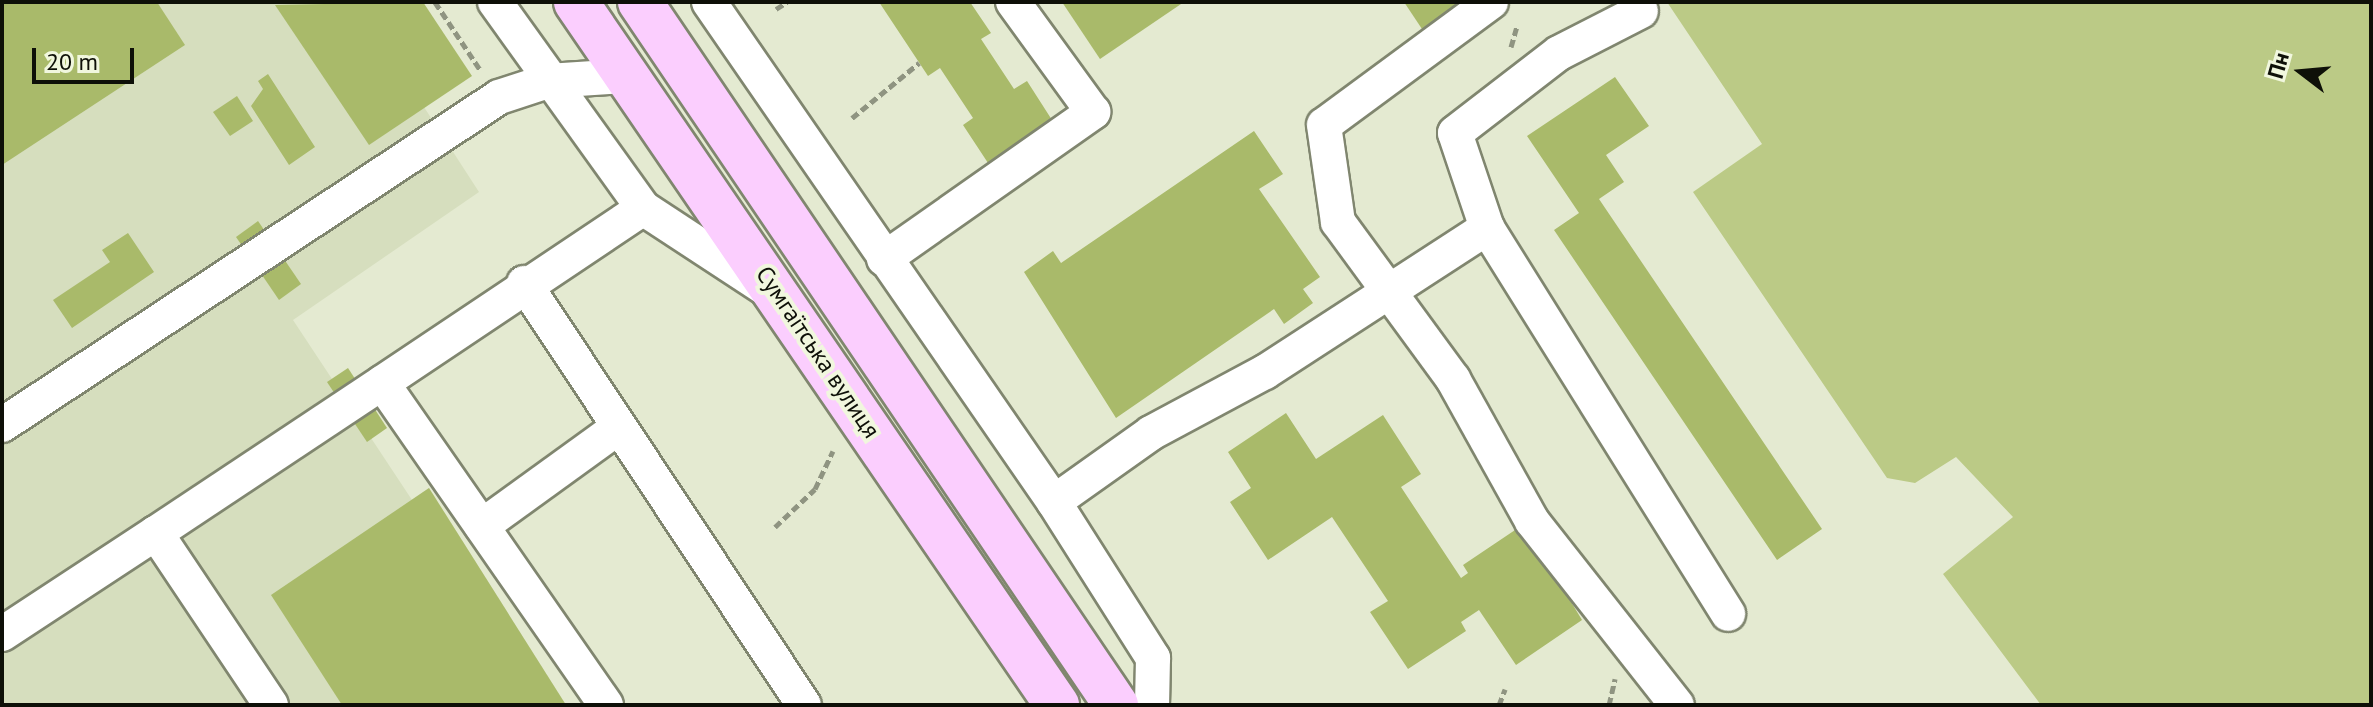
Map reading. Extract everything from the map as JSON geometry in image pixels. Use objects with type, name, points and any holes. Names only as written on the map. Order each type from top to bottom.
[{"type":"main road","name":"Сумгаїтська вулиця","points":[[576,2],[624,76],[785,301],[1057,705]]},
{"type":"main road","name":"Сумгаїтська вулиця","points":[[640,2],[1116,705]]},
{"type":"lane","points":[[495,2],[548,81],[643,208],[785,301]]},
{"type":"lane","points":[[709,2],[1054,502],[1153,658],[1152,705]]},
{"type":"lane","points":[[884,259],[1093,112],[1013,2]]},
{"type":"lane","points":[[1491,2],[1324,125],[1338,222],[1388,295],[1453,379],[1532,521],[1677,705]]},
{"type":"lane","points":[[1641,11],[1559,53],[1455,133],[1487,228],[1728,614]]},
{"type":"lane","points":[[2,425],[499,97],[548,81],[624,76]]},
{"type":"lane","points":[[2,634],[382,383],[524,283],[643,208]]},
{"type":"lane","points":[[1054,502],[1151,433],[1388,295],[1487,228]]},
{"type":"lane","points":[[524,283],[804,705]]},
{"type":"lane","points":[[382,383],[606,705]]},
{"type":"lane","points":[[482,526],[619,427]]},
{"type":"lane","points":[[156,533],[271,705]]},
{"type":"path","points":[[435,2],[499,97]]},
{"type":"path","points":[[776,9],[787,2]]},
{"type":"path","points":[[852,118],[919,63]]},
{"type":"path","points":[[775,527],[815,489],[835,455],[828,444]]},
{"type":"path","points":[[1499,705],[1505,689]]},
{"type":"shaded area","points":[[2,2],[356,2],[479,192],[293,320],[412,500],[429,488],[566,705],[2,705]]},
{"type":"green space","points":[[1667,2],[2371,2],[2371,705],[2041,705],[1943,574],[2013,517],[1956,457],[1915,483],[1887,478],[1693,192],[1762,144]]},
{"type":"building","points":[[2,2],[157,2],[185,45],[2,165]]},
{"type":"building","points":[[423,2],[472,76],[369,145],[275,5]]},
{"type":"building","points":[[879,2],[970,2],[991,33],[981,39],[1014,89],[1027,81],[1052,120],[988,163],[963,125],[973,118],[940,68],[928,76]]},
{"type":"building","points":[[1062,2],[1184,2],[1100,59]]},
{"type":"building","points":[[1404,2],[1482,2],[1428,38]]},
{"type":"building","points":[[268,74],[315,147],[289,165],[251,106],[263,89],[258,81]]},
{"type":"building","points":[[1615,77],[1649,126],[1606,155],[1624,182],[1599,199],[1822,529],[1777,560],[1554,230],[1579,213],[1527,136]]},
{"type":"building","points":[[237,96],[253,121],[230,136],[213,112]]},
{"type":"building","points":[[1254,131],[1283,174],[1259,189],[1320,277],[1303,289],[1313,303],[1284,324],[1274,309],[1116,418],[1024,272],[1053,251],[1061,263]]},
{"type":"building","points":[[258,221],[301,284],[279,300],[236,237]]},
{"type":"building","points":[[128,233],[154,272],[72,328],[53,300],[110,262],[102,250]]},
{"type":"building","points":[[348,368],[387,428],[367,442],[327,382]]},
{"type":"building","points":[[1286,413],[1316,459],[1383,415],[1421,474],[1401,487],[1461,578],[1468,573],[1463,565],[1524,524],[1582,620],[1516,665],[1479,610],[1461,622],[1466,631],[1408,669],[1370,612],[1388,601],[1332,517],[1268,560],[1230,502],[1251,488],[1228,452]]},
{"type":"building","points":[[429,488],[566,705],[342,705],[271,595]]}]
